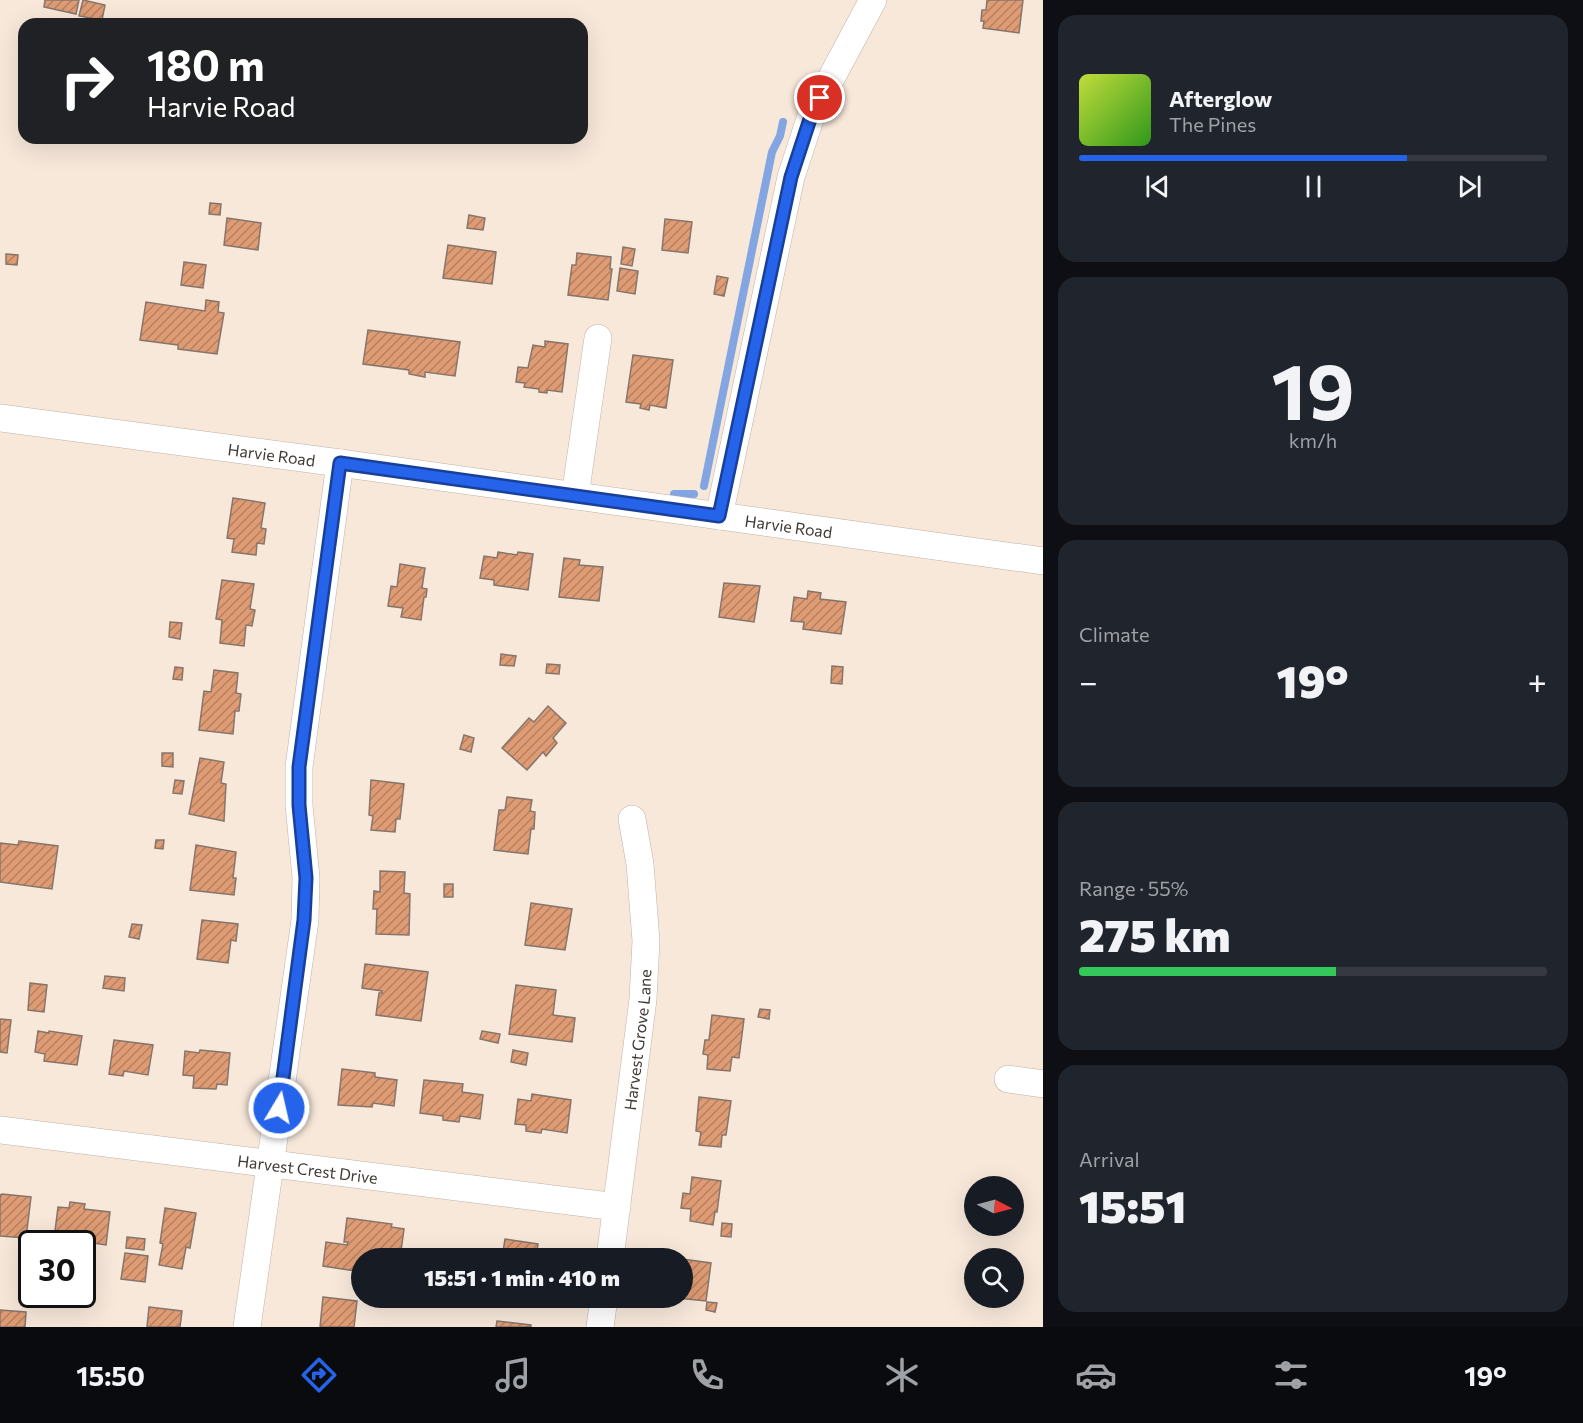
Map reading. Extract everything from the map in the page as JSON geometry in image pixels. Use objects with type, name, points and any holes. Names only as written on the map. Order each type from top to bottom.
[{"type":"street","points":[[719,516],[791,177],[811,116],[873,0]]},
{"type":"street","points":[[575,496],[598,338]]},
{"type":"street","name":"Harvie Road","points":[[0,418],[1043,561]]},
{"type":"street","points":[[247,1327],[268,1163],[282,1089],[304,920],[306,878],[299,805],[299,767],[340,463]]},
{"type":"street","name":"Harvest Grove Lane","points":[[611,1248],[643,999],[646,941],[640,864],[632,819]]},
{"type":"street","points":[[1008,1079],[1043,1084]]},
{"type":"street","name":"Harvest Crest Drive","points":[[0,1130],[617,1207]]},
{"type":"street","points":[[600,1327],[603,1308]]},
{"type":"building","points":[[45,0],[79,0],[76,14],[44,7]]},
{"type":"building","points":[[83,0],[105,5],[102,18],[79,16]]},
{"type":"building","points":[[987,0],[1023,0],[1019,33],[983,28],[982,10],[986,10]]},
{"type":"building","points":[[210,203],[221,204],[220,215],[209,214]]},
{"type":"building","points":[[469,215],[485,218],[483,230],[467,228]]},
{"type":"building","points":[[227,218],[261,223],[258,250],[224,245]]},
{"type":"building","points":[[665,219],[692,222],[688,253],[662,250]]},
{"type":"building","points":[[448,245],[496,252],[492,284],[443,278]]},
{"type":"building","points":[[623,247],[635,249],[632,266],[621,264]]},
{"type":"building","points":[[577,253],[611,257],[610,269],[612,269],[608,300],[568,295],[572,265],[576,265]]},
{"type":"building","points":[[6,254],[18,255],[17,265],[6,264]]},
{"type":"building","points":[[184,262],[206,265],[203,288],[181,285]]},
{"type":"building","points":[[620,268],[638,271],[635,294],[617,291]]},
{"type":"building","points":[[717,276],[728,278],[724,296],[714,294]]},
{"type":"building","points":[[206,300],[219,302],[218,312],[224,313],[217,354],[178,349],[178,345],[140,340],[146,302],[205,311]]},
{"type":"building","points":[[368,330],[460,342],[455,376],[425,372],[425,377],[409,374],[409,370],[363,364]]},
{"type":"building","points":[[545,341],[568,344],[562,392],[547,390],[547,393],[539,392],[539,389],[524,387],[525,383],[516,382],[518,367],[528,368],[533,345],[545,347]]},
{"type":"building","points":[[633,355],[673,360],[666,408],[650,405],[649,410],[640,408],[641,404],[626,402]]},
{"type":"building","points":[[233,498],[265,503],[261,528],[266,529],[264,544],[257,543],[256,555],[232,552],[234,539],[227,538]]},
{"type":"building","points":[[498,552],[517,555],[518,552],[533,554],[528,590],[494,585],[494,580],[480,578],[484,556],[497,558]]},
{"type":"building","points":[[564,558],[580,560],[579,565],[603,567],[599,601],[559,597]]},
{"type":"building","points":[[400,564],[425,568],[422,588],[427,589],[421,620],[401,617],[403,608],[388,606],[391,586],[397,587]]},
{"type":"building","points":[[222,580],[254,584],[250,609],[255,610],[252,626],[246,625],[244,646],[220,643],[222,620],[216,619]]},
{"type":"building","points":[[724,583],[760,586],[754,622],[719,617]]},
{"type":"building","points":[[808,591],[821,593],[820,599],[846,602],[841,634],[803,629],[804,622],[791,621],[794,597],[807,599]]},
{"type":"building","points":[[170,622],[182,623],[180,639],[169,637]]},
{"type":"building","points":[[501,654],[516,656],[514,666],[500,665]]},
{"type":"building","points":[[547,664],[560,665],[559,674],[546,673]]},
{"type":"building","points":[[832,666],[843,667],[842,684],[831,683]]},
{"type":"building","points":[[175,667],[183,668],[182,680],[173,679]]},
{"type":"building","points":[[214,670],[238,673],[236,693],[241,694],[239,711],[235,711],[233,734],[199,730],[204,691],[211,692]]},
{"type":"building","points":[[548,706],[566,723],[553,738],[557,743],[546,756],[543,752],[527,770],[502,748],[529,718],[534,722]]},
{"type":"building","points":[[464,735],[474,738],[471,752],[460,749]]},
{"type":"building","points":[[162,753],[173,753],[173,767],[162,766]]},
{"type":"building","points":[[200,758],[224,762],[221,783],[226,784],[224,821],[189,814]]},
{"type":"building","points":[[175,780],[184,781],[182,794],[173,793]]},
{"type":"building","points":[[371,780],[404,784],[400,819],[396,819],[395,832],[371,830],[373,816],[369,815]]},
{"type":"building","points":[[507,797],[532,800],[530,811],[535,812],[534,829],[531,829],[528,854],[494,850],[499,810],[505,810]]},
{"type":"building","points":[[156,840],[164,840],[163,849],[155,848]]},
{"type":"building","points":[[19,841],[58,846],[52,889],[0,882],[0,843],[18,845]]},
{"type":"building","points":[[196,845],[236,852],[234,895],[190,890]]},
{"type":"building","points":[[380,871],[405,872],[404,893],[410,894],[409,935],[376,934],[377,909],[373,909],[374,891],[380,892]]},
{"type":"building","points":[[444,884],[453,884],[453,897],[444,897]]},
{"type":"building","points":[[531,903],[572,909],[565,950],[525,945]]},
{"type":"building","points":[[202,920],[238,924],[236,941],[231,940],[228,963],[197,959]]},
{"type":"building","points":[[132,924],[142,925],[139,939],[129,937]]},
{"type":"building","points":[[365,964],[428,972],[421,1021],[376,1015],[379,993],[382,991],[362,988]]},
{"type":"building","points":[[105,976],[125,978],[124,991],[103,988]]},
{"type":"building","points":[[30,983],[47,985],[44,1012],[28,1010]]},
{"type":"building","points":[[516,985],[556,990],[553,1015],[575,1018],[572,1042],[509,1034]]},
{"type":"building","points":[[760,1009],[770,1010],[769,1019],[758,1017]]},
{"type":"building","points":[[712,1015],[744,1019],[739,1058],[732,1057],[730,1071],[707,1069],[708,1055],[703,1054],[705,1040],[709,1040]]},
{"type":"building","points":[[0,1019],[11,1020],[7,1053],[0,1052]]},
{"type":"building","points":[[38,1031],[82,1036],[77,1065],[44,1061],[45,1054],[35,1052]]},
{"type":"building","points":[[482,1031],[500,1034],[498,1043],[480,1039]]},
{"type":"building","points":[[114,1040],[153,1045],[148,1075],[124,1071],[123,1076],[109,1074]]},
{"type":"building","points":[[200,1050],[230,1053],[227,1085],[217,1084],[216,1089],[193,1088],[194,1076],[183,1075],[185,1051],[199,1053]]},
{"type":"building","points":[[513,1050],[528,1053],[526,1065],[511,1062]]},
{"type":"building","points":[[342,1069],[375,1073],[375,1077],[397,1080],[394,1106],[373,1103],[372,1107],[338,1105]]},
{"type":"building","points":[[424,1080],[463,1084],[462,1092],[483,1095],[480,1119],[460,1116],[459,1122],[443,1120],[443,1116],[420,1113]]},
{"type":"building","points":[[532,1094],[571,1100],[567,1133],[542,1129],[541,1133],[526,1131],[526,1125],[515,1124],[518,1099],[531,1101]]},
{"type":"building","points":[[699,1097],[731,1101],[726,1135],[722,1135],[721,1147],[699,1145],[701,1132],[696,1131]]},
{"type":"building","points":[[692,1177],[721,1181],[713,1225],[690,1221],[691,1209],[681,1208],[683,1193],[690,1194]]},
{"type":"building","points":[[0,1195],[31,1197],[27,1230],[18,1230],[18,1237],[0,1236]]},
{"type":"building","points":[[70,1202],[85,1204],[84,1209],[110,1212],[106,1245],[96,1243],[96,1230],[55,1230],[58,1207],[69,1208]]},
{"type":"building","points":[[165,1208],[196,1213],[190,1248],[186,1247],[182,1269],[159,1265]]},
{"type":"building","points":[[347,1218],[392,1224],[391,1227],[404,1229],[401,1248],[351,1248],[351,1270],[323,1266],[326,1242],[347,1245],[348,1242],[344,1242]]},
{"type":"building","points":[[722,1223],[732,1224],[731,1237],[721,1236]]},
{"type":"building","points":[[127,1237],[145,1239],[144,1250],[126,1248]]},
{"type":"building","points":[[505,1239],[538,1244],[537,1248],[504,1248]]},
{"type":"building","points":[[125,1253],[148,1256],[145,1282],[121,1279]]},
{"type":"building","points":[[693,1261],[711,1263],[706,1301],[693,1300]]},
{"type":"building","points":[[323,1297],[351,1300],[351,1308],[356,1308],[354,1327],[320,1327]]},
{"type":"building","points":[[707,1302],[717,1303],[715,1312],[706,1310]]},
{"type":"building","points":[[149,1307],[182,1311],[180,1327],[147,1327]]},
{"type":"building","points":[[0,1310],[26,1312],[25,1327],[0,1327]]},
{"type":"building","points":[[497,1321],[531,1325],[531,1327],[496,1327]]},
{"type":"waterway","points":[[704,486],[772,152],[780,136],[783,122]]},
{"type":"waterway","points":[[674,494],[694,494]]},
{"type":"route","points":[[279,1108],[304,920],[306,878],[299,805],[299,767],[340,463],[719,516],[791,177],[811,116],[820,98]]}]
